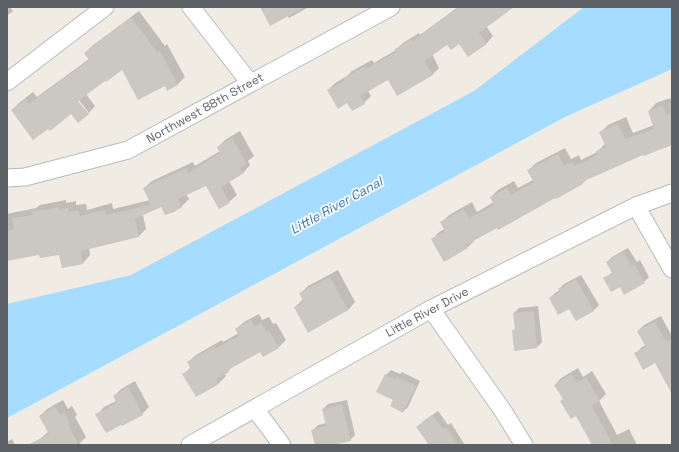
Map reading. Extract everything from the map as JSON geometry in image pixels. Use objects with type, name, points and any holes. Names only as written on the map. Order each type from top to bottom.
[{"type":"street","points":[[7,82],[105,7]]},
{"type":"street","points":[[191,7],[250,83]]},
{"type":"street","name":"Northwest 88th Street","points":[[7,178],[25,177],[128,150],[391,7]]},
{"type":"street","name":"Little River Drive","points":[[190,445],[431,309],[636,206],[672,193]]},
{"type":"street","points":[[636,206],[672,268]]},
{"type":"street","points":[[431,309],[503,411],[524,445]]},
{"type":"street","points":[[254,409],[282,445]]},
{"type":"water","name":"Little River Canal","points":[[584,7],[672,7],[672,69],[565,117],[7,418],[7,304],[131,275],[474,91]]},
{"type":"building","points":[[260,7],[305,7],[270,26]]},
{"type":"building","points":[[459,7],[514,7],[479,33],[487,44],[468,57],[459,44],[451,50],[447,45],[424,61],[433,75],[397,96],[388,80],[360,96],[365,104],[352,111],[347,103],[338,109],[327,90],[365,66],[366,69],[396,52],[395,49],[412,39],[413,41]]},
{"type":"building","points":[[131,17],[157,52],[160,51],[178,85],[167,91],[165,86],[138,100],[122,70],[78,101],[89,114],[78,123],[71,114],[50,131],[48,129],[33,140],[11,110],[26,99],[29,104],[89,60],[84,53]]},
{"type":"building","points":[[663,105],[666,115],[672,113],[672,145],[644,156],[643,155],[582,182],[583,184],[556,199],[555,198],[498,230],[497,228],[466,245],[468,248],[444,262],[431,239],[445,231],[440,222],[464,209],[469,218],[494,205],[490,197],[507,188],[511,195],[534,182],[527,170],[558,154],[564,166],[572,162],[574,166],[598,155],[596,151],[606,147],[599,132],[618,124],[625,139],[654,129],[648,111]]},
{"type":"building","points":[[232,138],[247,164],[240,168],[244,173],[221,187],[230,203],[219,209],[206,186],[178,199],[182,207],[174,212],[165,215],[161,207],[135,219],[139,237],[81,251],[83,264],[62,268],[59,255],[40,258],[39,255],[7,261],[7,231],[14,229],[12,218],[32,215],[31,212],[59,207],[59,210],[68,208],[69,212],[78,210],[80,216],[105,210],[106,215],[151,205],[143,188],[186,168],[188,173],[220,153],[217,147]]},
{"type":"building","points":[[623,252],[632,266],[635,265],[645,283],[624,295],[620,287],[611,292],[603,278],[612,273],[606,262]]},
{"type":"building","points":[[330,277],[348,310],[308,333],[294,307],[304,302],[299,293]]},
{"type":"building","points":[[576,279],[594,311],[576,321],[569,309],[558,315],[549,298],[560,292],[558,289]]},
{"type":"building","points":[[534,311],[537,348],[514,351],[512,330],[515,330],[513,313]]},
{"type":"building","points":[[251,320],[255,327],[261,323],[266,331],[269,330],[279,348],[263,357],[260,352],[228,370],[229,372],[216,379],[219,384],[196,397],[182,374],[191,369],[187,362],[215,346],[216,348],[239,336],[235,329]]},
{"type":"building","points":[[655,322],[666,342],[672,339],[672,394],[655,363],[643,370],[634,353],[646,347],[637,331]]},
{"type":"building","points":[[385,374],[395,379],[397,377],[416,386],[403,413],[390,406],[393,400],[376,392]]},
{"type":"building","points":[[571,374],[577,383],[586,377],[600,401],[592,406],[613,445],[592,445],[576,416],[571,419],[560,401],[563,399],[554,385]]},
{"type":"building","points":[[128,387],[143,415],[106,433],[95,414],[117,403],[113,396]]},
{"type":"building","points":[[342,404],[351,441],[332,445],[315,445],[311,430],[326,426],[322,409]]},
{"type":"building","points":[[55,407],[60,415],[65,413],[70,423],[68,425],[79,445],[28,445],[49,434],[39,416]]},
{"type":"building","points":[[432,415],[443,429],[446,427],[458,445],[429,445],[416,427]]}]
